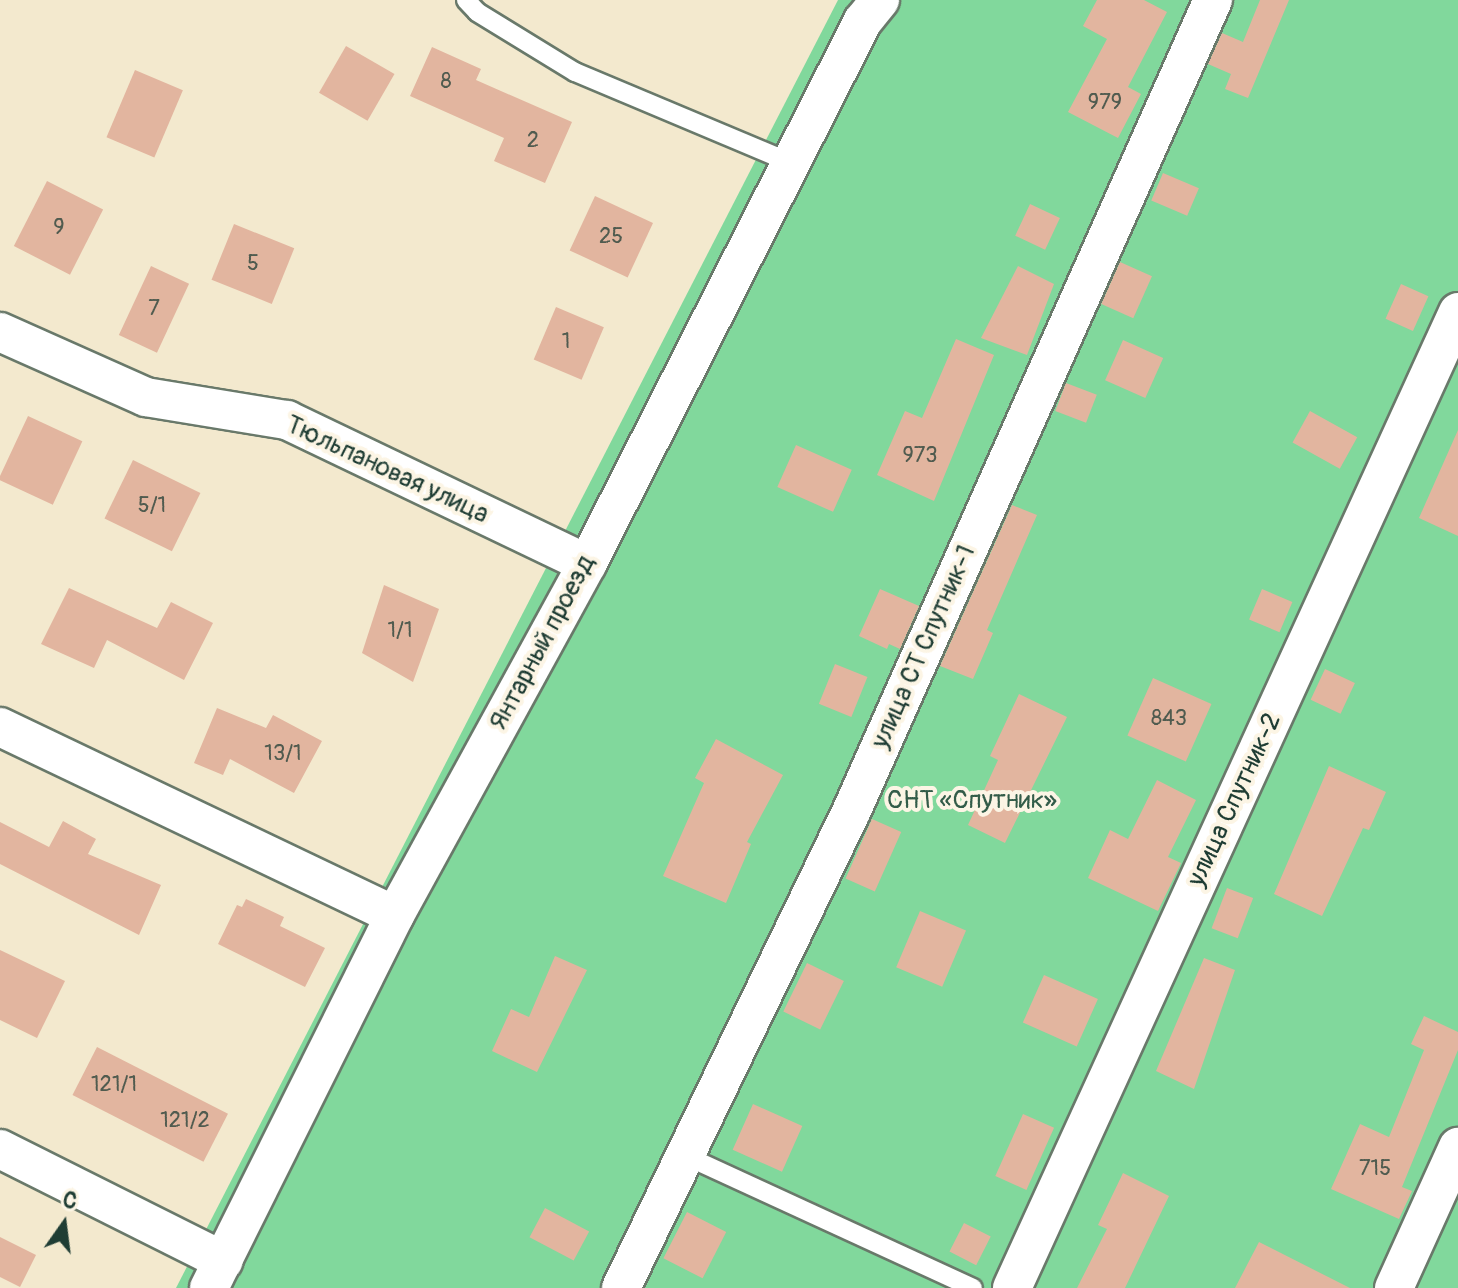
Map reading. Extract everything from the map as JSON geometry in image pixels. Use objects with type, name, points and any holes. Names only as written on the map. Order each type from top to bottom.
[{"type":"street","name":"Янтарный проезд","points":[[216,1274],[395,915],[587,564],[863,21],[880,0]]},
{"type":"street","name":"улица СТ Спутник-1","points":[[621,1288],[852,810],[1213,0]]},
{"type":"street","name":"улица Спутник-2","points":[[1012,1288],[1458,312]]},
{"type":"street","name":"Тюльпановая улица","points":[[0,332],[146,397],[287,420],[587,564]]},
{"type":"street","points":[[0,727],[395,915]]},
{"type":"street","points":[[1394,1288],[1458,1147]]},
{"type":"street","points":[[0,1149],[216,1274]]},
{"type":"lane","points":[[466,0],[477,12],[575,72],[791,163]]},
{"type":"lane","points":[[684,1155],[973,1288]]},
{"type":"green space","name":"СНТ «Спутник»","points":[[838,0],[1458,0],[1458,1288],[176,1288]]},
{"type":"building","points":[[1097,0],[1144,0],[1167,12],[1128,87],[1141,94],[1118,138],[1068,112],[1107,39],[1083,26]]},
{"type":"building","points":[[1260,0],[1289,0],[1248,98],[1225,89],[1231,74],[1208,64],[1222,33],[1243,42]]},
{"type":"building","points":[[346,46],[394,74],[367,121],[319,93]]},
{"type":"building","points":[[432,47],[481,69],[476,80],[572,122],[545,183],[494,161],[504,138],[410,96]]},
{"type":"building","points":[[135,70],[183,90],[154,158],[106,137]]},
{"type":"building","points":[[1163,173],[1199,188],[1187,216],[1151,201]]},
{"type":"building","points":[[47,181],[103,210],[70,275],[14,246]]},
{"type":"building","points":[[595,196],[653,223],[628,277],[570,250]]},
{"type":"building","points":[[1030,204],[1060,218],[1045,250],[1015,236]]},
{"type":"building","points":[[234,224],[294,248],[272,304],[212,280]]},
{"type":"building","points":[[1120,262],[1152,276],[1133,318],[1101,304]]},
{"type":"building","points":[[151,266],[189,284],[157,353],[119,335]]},
{"type":"building","points":[[1018,266],[1054,284],[1027,355],[981,338]]},
{"type":"building","points":[[1401,284],[1428,296],[1413,331],[1386,319]]},
{"type":"building","points":[[556,307],[604,327],[582,380],[534,359]]},
{"type":"building","points":[[956,339],[994,355],[934,501],[877,475],[905,411],[922,418]]},
{"type":"building","points":[[1123,340],[1163,358],[1145,398],[1105,380]]},
{"type":"building","points":[[1066,383],[1097,395],[1086,423],[1055,411]]},
{"type":"building","points":[[1310,411],[1357,437],[1340,469],[1293,442]]},
{"type":"building","points":[[28,416],[82,441],[53,505],[0,480]]},
{"type":"building","points":[[1458,430],[1458,536],[1419,518]]},
{"type":"building","points":[[796,445],[852,470],[833,512],[777,487]]},
{"type":"building","points":[[133,460],[200,493],[172,551],[105,518]]},
{"type":"building","points":[[1012,505],[1037,515],[987,630],[993,633],[973,679],[940,666]]},
{"type":"building","points":[[384,585],[439,609],[413,682],[362,653]]},
{"type":"building","points":[[69,588],[157,628],[171,602],[213,623],[184,680],[107,640],[94,668],[41,644]]},
{"type":"building","points":[[880,589],[919,606],[900,649],[889,644],[887,649],[859,636]]},
{"type":"building","points":[[1262,589],[1292,602],[1279,632],[1249,619]]},
{"type":"building","points":[[835,664],[867,677],[851,717],[819,704]]},
{"type":"building","points":[[1325,669],[1355,683],[1341,714],[1311,700]]},
{"type":"building","points":[[1153,678],[1211,704],[1186,762],[1127,736]]},
{"type":"building","points":[[1019,694],[1067,717],[1005,843],[968,825],[998,760],[990,756]]},
{"type":"building","points":[[217,708],[266,728],[273,715],[322,741],[294,793],[230,759],[223,775],[194,763]]},
{"type":"building","points":[[716,739],[783,775],[747,842],[751,844],[726,903],[663,876],[704,783],[695,778]]},
{"type":"building","points":[[1329,766],[1386,792],[1369,830],[1363,828],[1322,916],[1274,894]]},
{"type":"building","points":[[1157,780],[1196,800],[1168,857],[1181,863],[1158,911],[1088,878],[1110,830],[1128,839]]},
{"type":"building","points":[[872,819],[901,832],[875,891],[846,878]]},
{"type":"building","points":[[63,821],[96,839],[88,854],[161,885],[139,935],[0,864],[0,822],[49,847]]},
{"type":"building","points":[[1227,888],[1253,898],[1238,938],[1212,928]]},
{"type":"building","points":[[246,899],[284,917],[280,926],[325,948],[305,987],[218,944],[237,905],[242,907]]},
{"type":"building","points":[[920,911],[966,931],[942,987],[896,967]]},
{"type":"building","points":[[0,950],[65,981],[37,1038],[0,1020]]},
{"type":"building","points":[[555,956],[587,970],[537,1072],[492,1051],[511,1009],[529,1017]]},
{"type":"building","points":[[1204,958],[1235,970],[1194,1089],[1156,1071]]},
{"type":"building","points":[[807,963],[844,981],[820,1030],[783,1012]]},
{"type":"building","points":[[1044,975],[1098,999],[1077,1047],[1023,1023]]},
{"type":"building","points":[[1424,1016],[1458,1032],[1458,1050],[1402,1187],[1412,1191],[1399,1219],[1331,1189],[1360,1124],[1389,1137],[1424,1050],[1411,1044]]},
{"type":"building","points":[[97,1047],[228,1114],[203,1162],[72,1095]]},
{"type":"building","points":[[753,1104],[802,1126],[782,1172],[733,1150]]},
{"type":"building","points":[[1023,1114],[1054,1128],[1026,1190],[995,1176]]},
{"type":"building","points":[[1123,1173],[1169,1196],[1125,1288],[1077,1288],[1107,1229],[1098,1225]]},
{"type":"building","points":[[545,1208],[589,1231],[574,1261],[530,1237]]},
{"type":"building","points":[[687,1212],[726,1232],[703,1278],[663,1258]]},
{"type":"building","points":[[964,1223],[991,1237],[976,1265],[949,1252]]},
{"type":"building","points":[[0,1237],[36,1255],[20,1287],[0,1277]]},
{"type":"building","points":[[1259,1242],[1350,1288],[1235,1288]]}]
